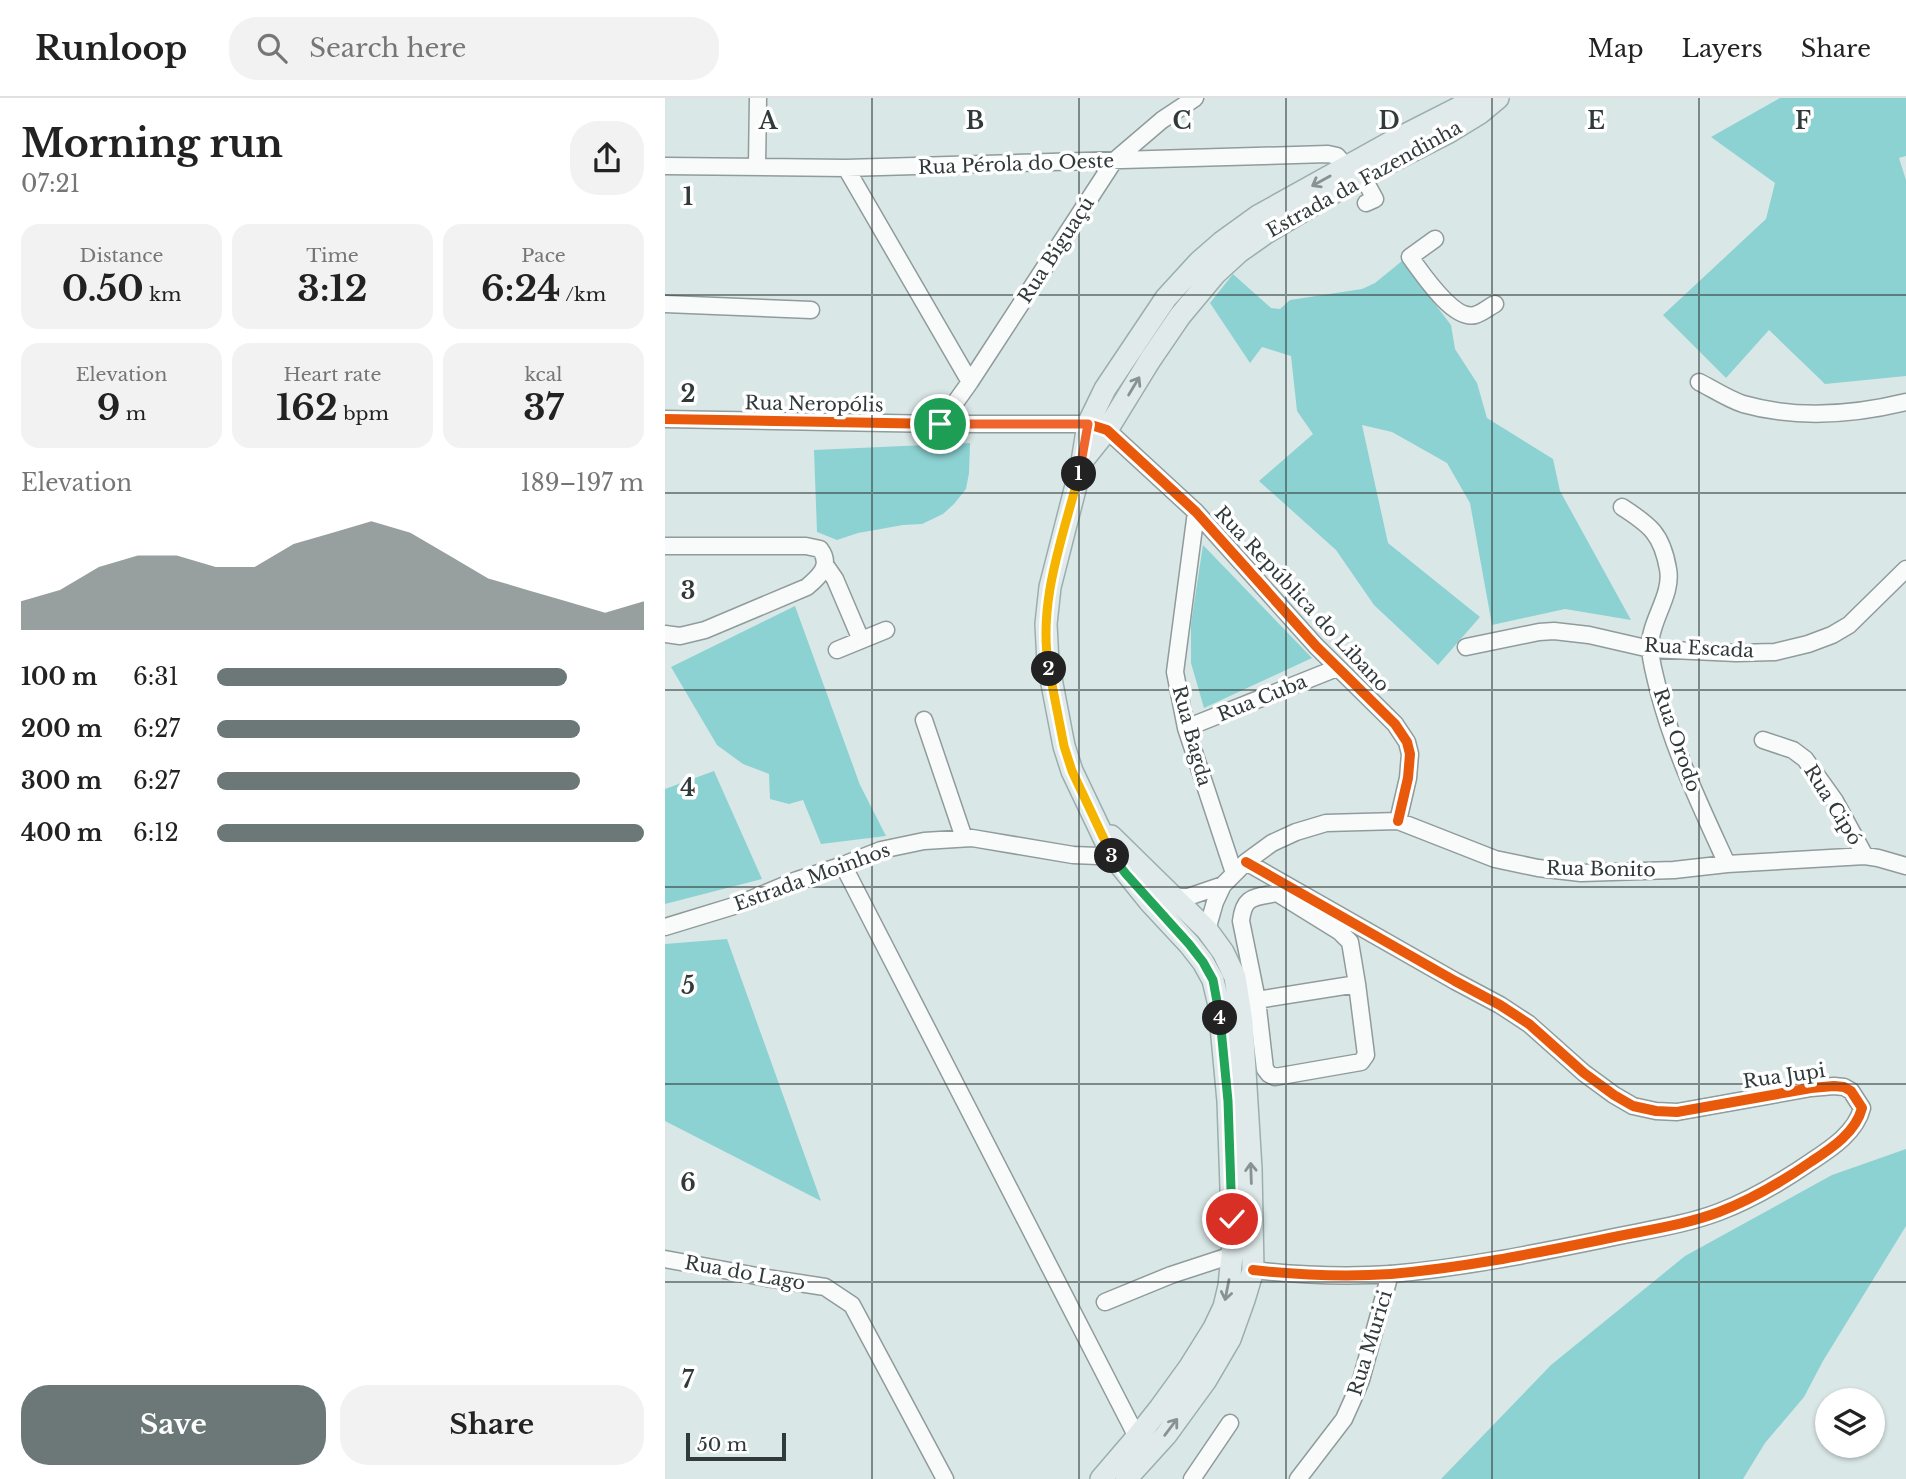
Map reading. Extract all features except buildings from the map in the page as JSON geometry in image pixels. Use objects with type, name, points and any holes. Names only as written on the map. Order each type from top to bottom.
[{"type":"main road","name":"Estrada da Fazendinha","points":[[1101,1479],[1137,1437],[1189,1368],[1214,1328],[1224,1307],[1232,1255],[1228,1101],[1219,1005],[1213,980],[1189,944],[1149,901],[1083,799],[1064,746],[1048,663],[1045,625],[1050,587],[1082,462],[1098,427],[1180,316],[1215,274],[1239,252],[1266,233],[1474,98]]},
{"type":"main road","name":"Estrada da Fazendinha","points":[[1354,175],[1449,132],[1498,98]]},
{"type":"main road","name":"Estrada da Fazendinha","points":[[1119,853],[1174,897],[1207,930],[1223,952],[1248,1000],[1253,1270],[1230,1339],[1206,1380],[1166,1435],[1126,1479]]},
{"type":"street","points":[[757,166],[758,98]]},
{"type":"street","name":"Rua Biguaçú","points":[[940,424],[1114,161],[1162,120],[1195,98]]},
{"type":"street","name":"Rua Pérola do Oeste","points":[[665,166],[846,168],[1328,154],[1337,156],[1354,175]]},
{"type":"street","points":[[846,168],[970,382]]},
{"type":"street","points":[[1354,175],[1371,201]]},
{"type":"street","points":[[1434,239],[1410,257],[1453,309],[1474,315],[1495,304]]},
{"type":"street","points":[[665,304],[811,310]]},
{"type":"street","points":[[1699,382],[1741,403],[1777,411],[1850,413],[1906,402]]},
{"type":"street","name":"Rua Neropólis","points":[[665,419],[1098,427]]},
{"type":"street","name":"Rua República do Libano","points":[[1098,427],[1196,512],[1337,668],[1395,724],[1407,742],[1411,754],[1398,821]]},
{"type":"street","name":"Rua Orodo","points":[[1622,507],[1647,523],[1656,534],[1669,570],[1669,582],[1653,627],[1650,649],[1664,712],[1695,793],[1727,864]]},
{"type":"street","name":"Rua Bagda","points":[[1196,512],[1175,672],[1186,728],[1228,879]]},
{"type":"street","points":[[665,546],[806,546],[820,549],[825,557],[825,566],[819,577],[807,587],[705,630],[680,636],[665,634]]},
{"type":"street","points":[[825,566],[835,579],[861,640]]},
{"type":"street","name":"Rua Escada","points":[[1467,647],[1554,631],[1590,635],[1650,649],[1775,652],[1808,644],[1849,625],[1906,569]]},
{"type":"street","points":[[837,650],[886,630]]},
{"type":"street","name":"Rua Cuba","points":[[1186,728],[1337,668]]},
{"type":"street","points":[[924,720],[964,838]]},
{"type":"street","name":"Rua Cipó","points":[[1763,740],[1793,750],[1805,759],[1835,801],[1864,856]]},
{"type":"street","name":"Rua Bonito","points":[[1228,879],[1272,843],[1326,823],[1398,821],[1495,859],[1581,873],[1674,870],[1864,856]]},
{"type":"street","name":"Estrada Moinhos","points":[[665,927],[737,905],[797,880],[892,848],[924,841],[972,838],[1073,855],[1119,853]]},
{"type":"street","points":[[1864,856],[1906,866]]},
{"type":"street","name":"Rua Jupi","points":[[1246,862],[1500,1005],[1529,1024],[1613,1096],[1633,1105],[1656,1111],[1677,1112],[1834,1086],[1851,1091],[1861,1108],[1860,1116],[1846,1135],[1784,1180],[1719,1212],[1691,1221],[1548,1251],[1390,1274],[1292,1274],[1253,1270]]},
{"type":"street","points":[[843,865],[1137,1437]]},
{"type":"street","points":[[1174,897],[1188,897],[1228,879]]},
{"type":"street","points":[[1207,930],[1215,902],[1228,879]]},
{"type":"street","points":[[1277,893],[1345,936],[1350,942],[1366,1055],[1361,1062],[1275,1077],[1265,1069],[1248,1000],[1241,921],[1243,908],[1250,900],[1277,893]]},
{"type":"street","points":[[1248,1000],[1357,984]]},
{"type":"street","points":[[1105,1302],[1171,1275],[1232,1255]]},
{"type":"street","name":"Rua do Lago","points":[[665,1259],[825,1287],[852,1305],[945,1479]]},
{"type":"street","name":"Rua Murici","points":[[1297,1479],[1338,1428],[1353,1399],[1361,1380],[1390,1274]]},
{"type":"street","points":[[1192,1479],[1230,1423]]},
{"type":"shaded area","points":[[1780,98],[1906,98],[1906,156],[1899,158],[1906,180],[1906,376],[1825,384],[1769,330],[1726,378],[1663,315],[1766,219],[1775,183],[1711,137]]},
{"type":"shaded area","points":[[1402,261],[1451,325],[1455,349],[1477,383],[1487,418],[1553,459],[1560,491],[1631,620],[1565,609],[1492,625],[1470,503],[1447,463],[1392,432],[1362,425],[1388,543],[1480,617],[1438,665],[1374,605],[1336,550],[1259,481],[1313,434],[1297,411],[1291,356],[1262,347],[1250,363],[1210,303],[1233,274],[1271,308],[1280,309],[1290,300],[1362,289],[1375,283]]},
{"type":"shaded area","points":[[970,443],[966,489],[943,514],[922,524],[858,533],[837,540],[817,532],[814,450]]},
{"type":"shaded area","points":[[1203,545],[1312,658],[1204,708],[1191,663],[1191,624]]},
{"type":"shaded area","points":[[795,606],[860,785],[886,836],[821,844],[803,800],[789,804],[770,799],[769,774],[743,764],[717,745],[671,667]]},
{"type":"shaded area","points":[[714,771],[762,879],[665,904],[665,789]]},
{"type":"shaded area","points":[[727,939],[821,1201],[665,1121],[665,944]]},
{"type":"shaded area","points":[[1906,1149],[1906,1226],[1823,1361],[1804,1397],[1765,1443],[1743,1479],[1441,1479],[1551,1365],[1685,1256],[1832,1175]]},
{"type":"cycle path","points":[[665,419],[1088,424],[1107,430],[1196,512],[1316,646],[1395,724],[1407,742],[1410,754],[1408,778],[1398,821]]},
{"type":"cycle path","points":[[1246,862],[1500,1005],[1529,1024],[1584,1073],[1633,1106],[1677,1112],[1834,1086],[1851,1091],[1862,1108],[1849,1132],[1827,1151],[1744,1201],[1690,1221],[1522,1255],[1417,1271],[1339,1275],[1253,1270]]},
{"type":"route","points":[[940,424],[1088,424],[1082,462],[1050,587],[1045,625],[1056,711],[1072,771],[1083,799],[1112,855],[1149,901],[1189,944],[1213,980],[1219,1005],[1228,1101],[1232,1219]]}]
